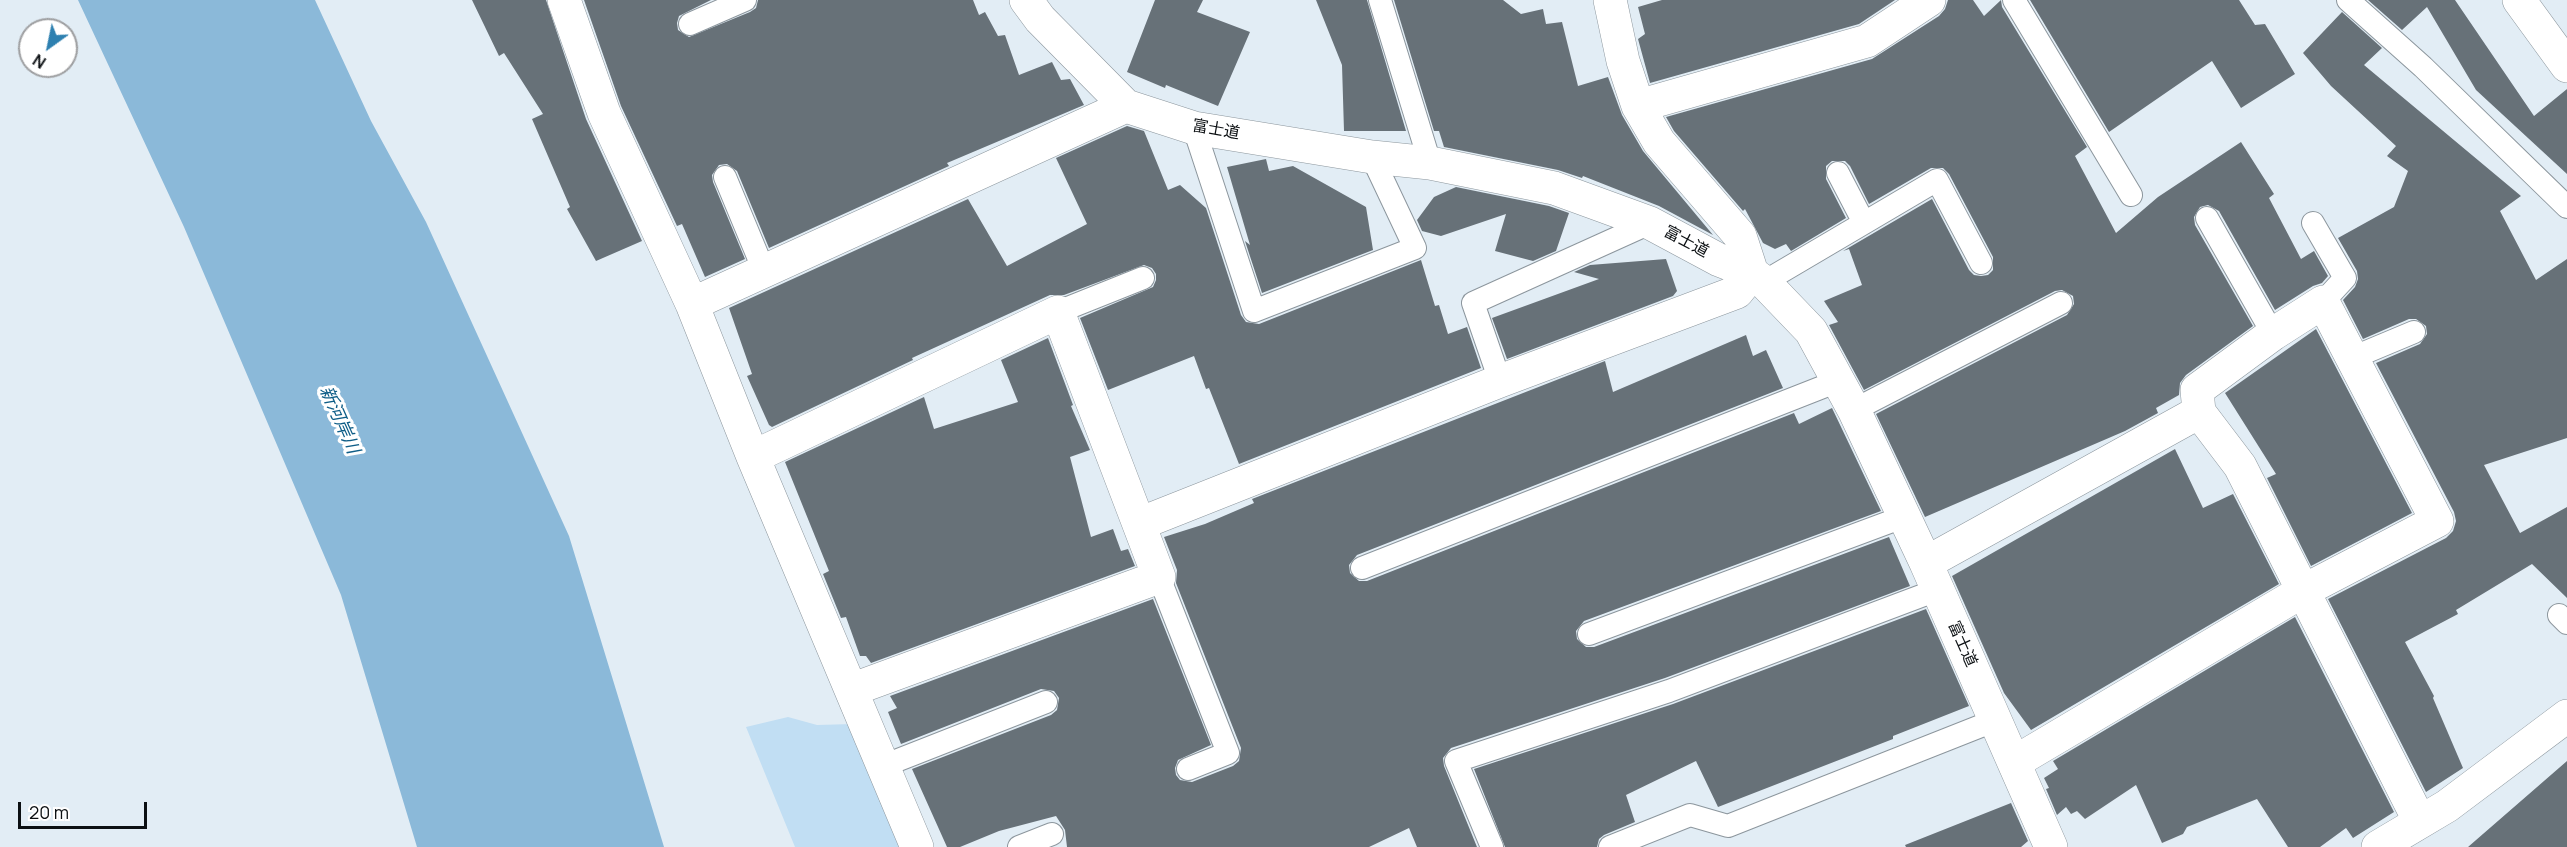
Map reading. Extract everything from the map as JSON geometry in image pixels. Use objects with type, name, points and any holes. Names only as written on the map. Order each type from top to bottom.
[{"type":"street","points":[[564,0],[604,113],[692,304],[753,457],[917,847]]},
{"type":"street","name":"富士道","points":[[1026,0],[1040,19],[1126,106],[1194,128],[1372,157],[1430,163],[1554,188],[1650,223],[1758,278],[1811,331],[1854,410],[1932,577],[2051,847]]},
{"type":"street","points":[[1139,524],[1500,381],[1737,292],[1758,278],[1740,236],[1659,142],[1638,106],[1623,61],[1610,0]]},
{"type":"street","points":[[1638,106],[1867,41],[1929,0]]},
{"type":"street","points":[[2519,0],[2567,66]]},
{"type":"street","points":[[692,304],[1126,106]]},
{"type":"street","points":[[2015,762],[2303,591],[2437,521],[2323,303],[2273,334],[2198,390],[2199,412],[2240,466],[2303,591],[2420,822]]},
{"type":"street","points":[[753,457],[1058,312],[1159,577],[851,690]]},
{"type":"street","points":[[1932,577],[2199,412]]},
{"type":"street","points":[[2378,847],[2447,806],[2567,716]]},
{"type":"lane","points":[[690,24],[745,0]]},
{"type":"lane","points":[[1380,0],[1430,163]]},
{"type":"lane","points":[[2014,0],[2131,195]]},
{"type":"lane","points":[[2348,0],[2423,68],[2567,207]]},
{"type":"lane","points":[[1194,128],[1254,311],[1415,248],[1372,157]]},
{"type":"lane","points":[[1838,172],[1864,223]]},
{"type":"lane","points":[[725,177],[764,271]]},
{"type":"lane","points":[[1758,278],[1864,223],[1937,180],[1981,264]]},
{"type":"lane","points":[[2207,218],[2273,334]]},
{"type":"lane","points":[[1500,381],[1473,303],[1650,223]]},
{"type":"lane","points":[[2313,223],[2345,278],[2323,303]]},
{"type":"lane","points":[[1058,312],[1143,278]]},
{"type":"lane","points":[[1854,410],[2061,303]]},
{"type":"lane","points":[[2352,358],[2414,332]]},
{"type":"lane","points":[[1362,568],[1838,381]]},
{"type":"lane","points":[[1589,634],[1903,517]]},
{"type":"lane","points":[[1159,577],[1228,753],[1188,769]]},
{"type":"lane","points":[[1492,847],[1456,761],[1669,691],[1932,577]]},
{"type":"lane","points":[[883,766],[1046,702]]},
{"type":"lane","points":[[1610,847],[1690,815],[1728,826],[1996,720]]},
{"type":"lane","points":[[1019,847],[1052,834]]},
{"type":"shaded area","points":[[788,717],[817,725],[853,724],[901,847],[795,847],[746,727]]},
{"type":"water","name":"新河岸川","points":[[78,0],[315,0],[371,121],[426,222],[569,536],[664,847],[417,847],[341,595],[184,227]]},
{"type":"building","points":[[472,0],[546,0],[586,119],[642,241],[596,261],[567,209],[570,207],[532,119],[543,114],[504,53],[499,56]]},
{"type":"building","points":[[584,0],[711,0],[679,16],[678,30],[689,37],[750,12],[756,8],[758,0],[973,0],[979,15],[985,12],[998,36],[1005,35],[1019,75],[1052,62],[1061,80],[1070,79],[1084,105],[947,163],[949,166],[769,248],[737,171],[727,164],[719,165],[712,175],[713,182],[745,259],[705,277],[682,224],[677,226],[621,106]]},
{"type":"building","points":[[1155,0],[1203,0],[1197,12],[1250,32],[1218,106],[1127,72]]},
{"type":"building","points":[[1316,0],[1367,0],[1406,131],[1344,131],[1342,65]]},
{"type":"building","points":[[1394,0],[1503,0],[1521,14],[1543,9],[1546,24],[1562,22],[1578,86],[1608,77],[1622,115],[1643,151],[1713,235],[1659,206],[1583,176],[1582,178],[1558,170],[1444,147],[1439,131],[1434,131]]},
{"type":"building","points":[[1662,0],[1895,0],[1859,24],[1650,83],[1638,39],[1645,34],[1638,7]]},
{"type":"building","points":[[1948,0],[1973,0],[1984,16],[2001,0],[2002,7],[2087,147],[2075,156],[2116,233],[2158,197],[2241,142],[2274,194],[2269,198],[2301,259],[2314,251],[2328,276],[2322,283],[2313,286],[2275,310],[2219,211],[2208,205],[2200,207],[2194,217],[2195,225],[2253,326],[2186,375],[2180,383],[2179,395],[2156,408],[2158,413],[2125,431],[1925,517],[1876,414],[2067,315],[2074,304],[2073,296],[2062,290],[2055,291],[1864,390],[1829,325],[1838,322],[1824,301],[1862,285],[1849,249],[1843,251],[1932,199],[1969,270],[1974,275],[1981,276],[1988,275],[1993,270],[1993,257],[1949,174],[1943,168],[1931,168],[1869,204],[1850,166],[1845,161],[1832,161],[1826,166],[1826,179],[1846,218],[1791,251],[1786,244],[1775,249],[1763,243],[1745,209],[1743,211],[1674,131],[1666,117],[1872,59],[1939,16]]},
{"type":"building","points":[[2030,0],[2239,0],[2255,25],[2265,24],[2295,74],[2241,108],[2212,61],[2109,132]]},
{"type":"building","points":[[2368,0],[2455,0],[2534,116],[2567,89],[2567,174],[2476,90],[2427,7],[2402,30]]},
{"type":"building","points":[[2342,12],[2382,48],[2364,65],[2521,196],[2500,211],[2536,280],[2567,259],[2567,438],[2484,465],[2520,533],[2567,507],[2567,598],[2532,564],[2456,610],[2458,614],[2405,642],[2434,696],[2463,768],[2426,792],[2328,599],[2446,538],[2453,531],[2456,521],[2454,512],[2376,363],[2420,344],[2427,334],[2426,326],[2416,319],[2409,319],[2363,339],[2343,300],[2355,287],[2358,279],[2357,271],[2338,238],[2394,207],[2408,171],[2387,156],[2396,146],[2331,86],[2303,53]]},
{"type":"building","points":[[1127,126],[1144,131],[1168,190],[1180,185],[1206,208],[1241,315],[1246,322],[1259,324],[1421,260],[1435,306],[1439,305],[1448,334],[1467,327],[1481,368],[1239,464],[1194,356],[1108,390],[1080,318],[1153,287],[1156,274],[1152,268],[1144,265],[1064,295],[1050,295],[912,358],[913,360],[772,427],[769,425],[747,376],[752,374],[729,308],[968,199],[1007,266],[1087,224],[1056,158]]},
{"type":"building","points":[[1266,159],[1269,171],[1293,166],[1366,207],[1373,250],[1262,293],[1245,241],[1250,245],[1227,167]]},
{"type":"building","points":[[1456,187],[1549,206],[1569,213],[1556,251],[1533,261],[1495,251],[1506,214],[1441,236],[1422,231],[1417,220],[1434,197]]},
{"type":"building","points":[[1666,259],[1677,291],[1673,296],[1507,359],[1492,318],[1599,279],[1574,272],[1590,265]]},
{"type":"building","points":[[2316,329],[2412,513],[2311,566],[2267,478],[2276,474],[2225,393]]},
{"type":"building","points":[[1746,335],[1753,356],[1766,350],[1783,388],[1357,555],[1349,565],[1350,573],[1359,581],[1367,581],[1794,413],[1799,424],[1832,408],[1881,511],[1584,621],[1576,631],[1577,639],[1586,647],[1594,647],[1889,537],[1910,586],[1665,678],[1451,748],[1443,758],[1444,766],[1477,847],[1417,847],[1409,828],[1369,847],[1067,847],[1065,830],[1056,816],[999,831],[960,847],[947,847],[912,769],[1051,715],[1057,710],[1059,698],[1054,691],[1041,689],[901,744],[888,712],[897,708],[890,696],[1153,599],[1211,745],[1178,760],[1175,768],[1176,775],[1180,780],[1192,782],[1233,766],[1239,761],[1241,748],[1176,583],[1177,570],[1164,537],[1205,524],[1254,503],[1252,499],[1605,361],[1613,392]]},
{"type":"building","points":[[1048,338],[1073,405],[1071,406],[1090,450],[1070,457],[1091,537],[1113,529],[1121,551],[1128,549],[1135,566],[871,663],[866,656],[860,656],[846,617],[841,618],[823,574],[829,571],[785,462],[924,397],[934,429],[1018,402],[1001,360]]},
{"type":"building","points":[[2175,449],[2203,508],[2233,494],[2279,584],[2031,730],[2004,693],[1952,576]]},
{"type":"building","points":[[1926,609],[1969,706],[1893,736],[1893,739],[1718,807],[1696,761],[1626,795],[1635,822],[1604,835],[1599,839],[1597,847],[1505,847],[1474,769],[1673,704]]},
{"type":"building","points":[[2295,617],[2394,812],[2353,838],[2346,828],[2320,847],[2288,847],[2257,799],[2187,827],[2183,834],[2162,843],[2136,785],[2085,819],[2077,811],[2071,814],[2066,807],[2057,815],[2044,778],[2058,769],[2053,761]]},
{"type":"building","points":[[2567,761],[2567,847],[2468,847]]},
{"type":"building","points":[[2011,803],[2028,841],[2021,847],[1906,847],[1905,845]]}]
